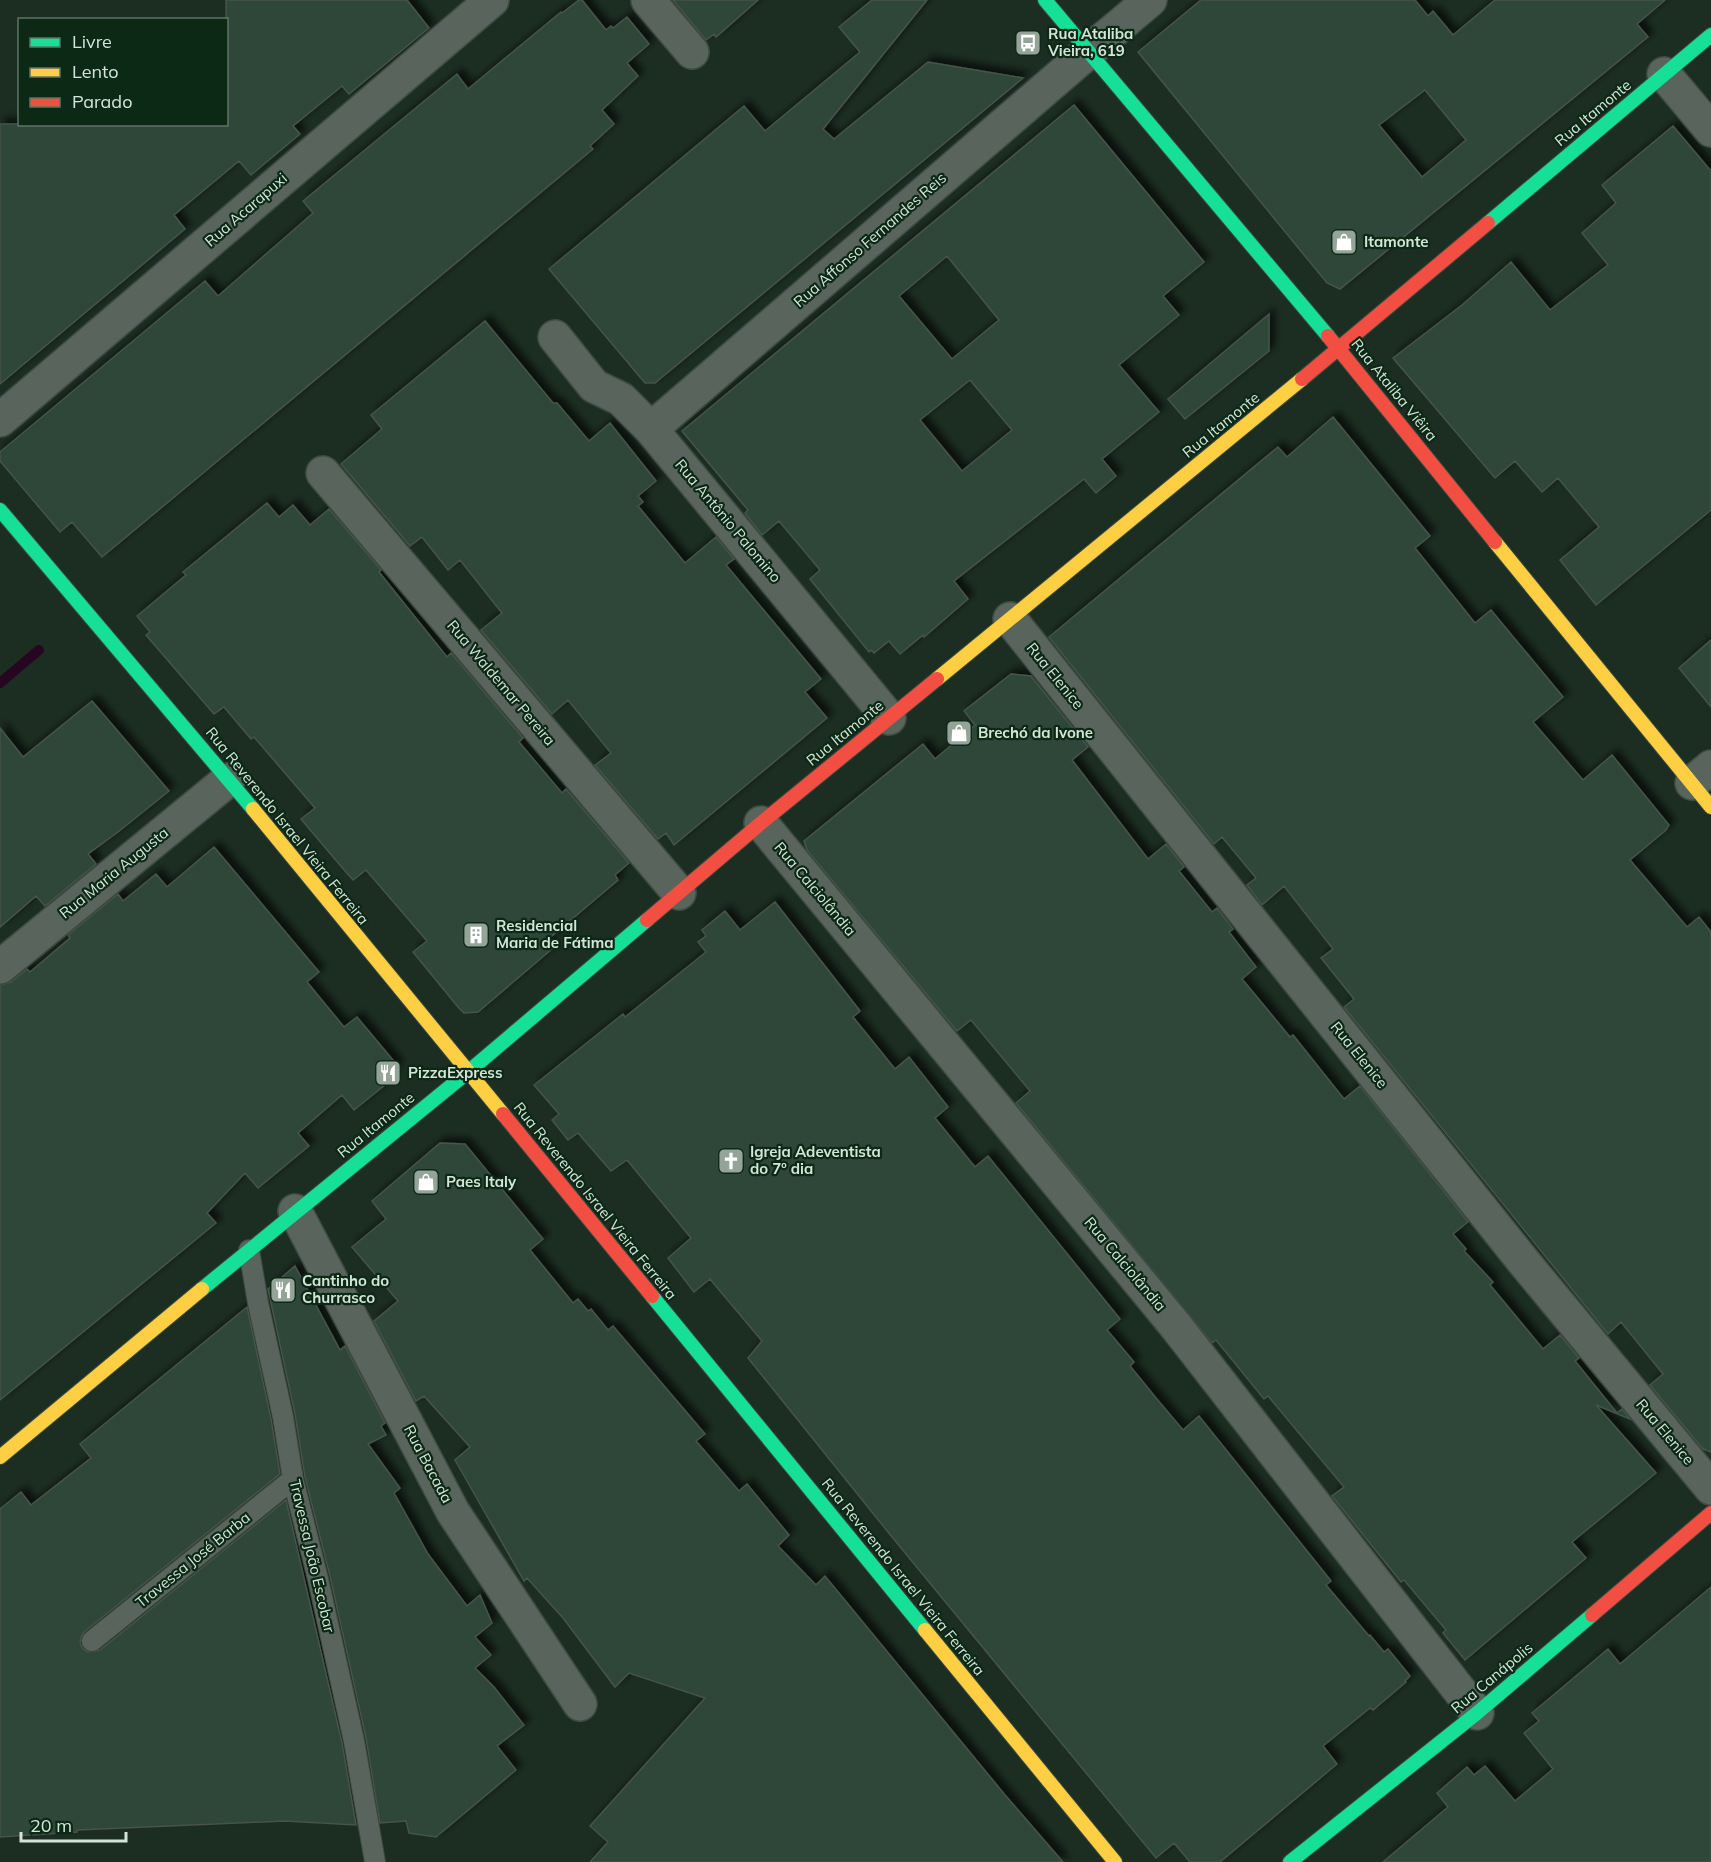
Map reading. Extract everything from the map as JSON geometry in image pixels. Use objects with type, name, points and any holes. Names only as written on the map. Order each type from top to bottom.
[{"type":"street","name":"Rua Acarapuxi","points":[[0,420],[492,0]]},
{"type":"street","points":[[648,0],[692,52]]},
{"type":"street","name":"Rua Ataliba Viêira","points":[[1045,0],[1705,786]]},
{"type":"street","name":"Rua Affonso Fernandes Reis","points":[[651,429],[1150,0]]},
{"type":"street","name":"Rua Itamonte","points":[[0,1457],[295,1211],[468,1072],[761,823],[1340,349],[1711,34]]},
{"type":"street","points":[[1664,74],[1711,129]]},
{"type":"street","name":"Rua Antônio Palomino","points":[[555,337],[594,386],[621,399],[651,429],[889,718]]},
{"type":"street","name":"Rua Waldemar Pereira","points":[[323,473],[679,893]]},
{"type":"street","name":"Rua Reverendo Israel Vieira Ferreira","points":[[0,510],[228,780],[1115,1862]]},
{"type":"street","name":"Rua Elenice","points":[[1010,619],[1523,1261],[1711,1488]]},
{"type":"street","name":"Rua Maria Augusta","points":[[0,967],[228,780]]},
{"type":"street","name":"Rua Calciolândia","points":[[761,823],[1175,1325],[1477,1713]]},
{"type":"street","name":"Rua Bacada","points":[[295,1211],[453,1512],[580,1704]]},
{"type":"street","name":"Rua Canápolis","points":[[1290,1862],[1477,1713],[1711,1513]]},
{"type":"lane","name":"Travessa João Escobar","points":[[249,1250],[283,1417],[293,1479],[354,1741],[375,1862]]},
{"type":"lane","name":"Travessa José Barba","points":[[92,1641],[293,1479]]},
{"type":"building","points":[[226,0],[407,0],[429,28],[349,94],[342,86],[293,126],[300,134],[251,175],[239,161],[174,215],[185,229],[0,384],[0,124],[18,124],[18,126],[228,126],[228,18],[226,18]]},
{"type":"building","points":[[582,0],[606,30],[611,26],[613,28],[627,17],[649,44],[627,63],[638,76],[602,110],[614,124],[590,146],[593,149],[102,557],[72,522],[60,532],[0,461],[0,452],[205,281],[218,296],[313,213],[303,201],[457,74],[468,89],[561,12]]},
{"type":"building","points":[[673,0],[758,0],[716,37],[714,34],[706,40]]},
{"type":"building","points":[[872,0],[927,0],[823,129],[834,139],[928,62],[1023,78],[655,383],[645,383],[549,269],[744,106],[765,131],[860,52],[839,27]]},
{"type":"building","points":[[1201,0],[1415,0],[1428,16],[1433,11],[1453,35],[1495,0],[1665,0],[1637,24],[1648,37],[1340,289],[1327,283],[1138,52]],"holes":[[[1425,90],[1466,140],[1422,177],[1379,125]]]},
{"type":"building","points":[[1074,105],[1204,262],[1163,296],[1179,315],[1119,365],[1159,412],[1102,459],[1116,476],[1096,493],[1084,479],[954,581],[968,599],[924,637],[923,635],[900,654],[889,641],[874,653],[871,650],[869,652],[810,579],[820,570],[779,521],[762,535],[745,513],[748,510],[682,431]],"holes":[[[947,256],[999,320],[952,359],[899,296]],[[970,380],[1012,430],[962,471],[920,420]]]},
{"type":"building","points":[[1673,126],[1711,171],[1711,510],[1596,605],[1560,560],[1599,527],[1558,478],[1542,492],[1515,461],[1495,478],[1393,358],[1462,305],[1511,262],[1550,310],[1608,265],[1582,233],[1616,203],[1602,185]]},
{"type":"building","points":[[1269,314],[1269,351],[1185,419],[1168,399]]},
{"type":"building","points":[[485,321],[553,403],[557,403],[589,441],[610,423],[656,481],[638,496],[643,502],[638,506],[685,563],[716,537],[734,559],[726,565],[821,679],[805,692],[827,718],[674,845],[666,833],[658,839],[595,765],[611,753],[568,700],[552,714],[481,630],[502,613],[460,560],[448,570],[422,537],[410,546],[341,464],[382,429],[371,415]]},
{"type":"building","points":[[1333,417],[1430,536],[1415,548],[1475,623],[1491,610],[1563,697],[1533,722],[1583,780],[1612,755],[1669,825],[1630,860],[1687,927],[1699,917],[1711,932],[1711,1452],[1703,1449],[1650,1385],[1663,1374],[1621,1322],[1608,1334],[1344,1007],[1354,999],[1321,958],[1333,949],[1284,886],[1262,905],[1247,885],[1256,878],[1222,837],[1214,844],[1049,637],[1278,447],[1287,457]]},
{"type":"building","points":[[267,503],[279,517],[293,505],[310,525],[329,509],[381,570],[379,572],[447,657],[451,653],[523,738],[519,742],[562,793],[566,789],[629,863],[615,875],[618,880],[546,941],[552,949],[478,1012],[464,1013],[458,1007],[413,952],[427,941],[366,870],[353,880],[301,819],[315,808],[254,737],[251,739],[224,707],[214,714],[146,635],[150,632],[137,616],[186,575],[183,572]]},
{"type":"building","points":[[1711,640],[1711,707],[1679,668]]},
{"type":"building","points":[[1011,674],[1031,676],[1088,747],[1072,760],[1148,859],[1166,844],[1184,867],[1179,871],[1212,912],[1217,908],[1233,929],[1229,932],[1256,967],[1242,979],[1290,1037],[1293,1035],[1344,1099],[1360,1086],[1468,1222],[1453,1234],[1466,1249],[1464,1251],[1493,1282],[1490,1285],[1543,1349],[1560,1335],[1579,1358],[1575,1361],[1617,1413],[1622,1409],[1630,1419],[1596,1405],[1656,1473],[1572,1542],[1586,1558],[1465,1660],[1443,1633],[1446,1630],[1404,1580],[1401,1582],[1332,1496],[1344,1487],[1268,1396],[1264,1399],[1216,1340],[1212,1343],[1016,1103],[1030,1091],[971,1020],[957,1031],[807,850],[804,841],[923,744],[935,759],[975,725],[964,711]]},
{"type":"building","points":[[92,701],[169,791],[88,854],[96,864],[45,906],[36,896],[0,927],[0,728],[23,757]]},
{"type":"building","points":[[214,847],[319,972],[307,982],[344,1027],[357,1017],[397,1065],[391,1080],[354,1110],[342,1095],[298,1133],[309,1146],[258,1188],[245,1173],[207,1213],[216,1223],[0,1400],[0,985],[11,982],[27,969],[30,972],[70,938],[68,935],[118,894],[123,901],[156,874],[167,887]]},
{"type":"building","points":[[775,902],[860,1011],[853,1017],[895,1069],[909,1057],[948,1107],[935,1118],[975,1167],[988,1156],[1120,1319],[1107,1330],[1134,1362],[1130,1366],[1156,1398],[1183,1430],[1199,1416],[1331,1581],[1326,1585],[1369,1636],[1384,1652],[1388,1649],[1410,1676],[1373,1710],[1370,1708],[1323,1746],[1337,1764],[1220,1862],[1190,1862],[1174,1843],[1156,1858],[748,1358],[762,1341],[710,1279],[694,1292],[668,1258],[691,1238],[627,1160],[611,1171],[578,1133],[568,1140],[552,1120],[559,1114],[534,1085],[623,1014],[625,1017],[706,952],[698,942],[706,936],[702,930],[725,911],[740,930]]},
{"type":"building","points":[[440,1143],[465,1144],[543,1239],[530,1250],[573,1303],[578,1299],[588,1311],[591,1309],[608,1330],[613,1326],[705,1434],[696,1441],[739,1491],[747,1484],[789,1535],[778,1546],[816,1585],[825,1576],[1063,1862],[590,1862],[608,1842],[590,1826],[705,1698],[629,1673],[615,1687],[563,1618],[527,1578],[524,1581],[455,1460],[470,1447],[424,1396],[416,1401],[374,1321],[398,1301],[352,1247],[386,1219],[372,1201]]},
{"type":"building","points":[[295,1266],[340,1350],[345,1346],[385,1423],[381,1426],[386,1435],[368,1444],[400,1488],[394,1493],[428,1554],[467,1606],[480,1595],[492,1623],[475,1637],[491,1655],[475,1668],[494,1687],[524,1725],[497,1746],[516,1770],[436,1837],[409,1833],[406,1821],[380,1823],[366,1738],[330,1576],[305,1477],[295,1414],[268,1289]]},
{"type":"building","points":[[247,1307],[271,1419],[280,1474],[84,1632],[80,1643],[88,1652],[100,1650],[286,1500],[342,1743],[356,1825],[285,1821],[77,1830],[77,1832],[0,1837],[0,1509],[21,1492],[31,1505],[91,1458],[80,1444]]},
{"type":"building","points":[[1711,1587],[1711,1862],[1383,1862],[1448,1807],[1437,1793],[1467,1767],[1474,1775],[1485,1766],[1515,1801],[1553,1769],[1524,1733],[1539,1721],[1532,1713],[1608,1649],[1620,1664]]},
{"type":"waterway","points":[[0,683],[39,650]]},
{"type":"traffic: fast","points":[[1045,0],[1328,336]]},
{"type":"traffic: fast","points":[[1488,223],[1711,35]]},
{"type":"traffic: fast","points":[[0,510],[253,809]]},
{"type":"traffic: fast","points":[[202,1289],[468,1072],[647,920]]},
{"type":"traffic: fast","points":[[652,1296],[925,1630]]},
{"type":"traffic: fast","points":[[1290,1862],[1477,1713],[1592,1615]]},
{"type":"traffic: slow","points":[[937,679],[1302,379]]},
{"type":"traffic: slow","points":[[1495,542],[1711,807]]},
{"type":"traffic: slow","points":[[253,809],[503,1114]]},
{"type":"traffic: slow","points":[[0,1457],[202,1289]]},
{"type":"traffic: slow","points":[[925,1630],[1115,1862]]},
{"type":"traffic: jam","points":[[1302,379],[1488,223]]},
{"type":"traffic: jam","points":[[1328,336],[1495,542]]},
{"type":"traffic: jam","points":[[647,920],[937,679]]},
{"type":"traffic: jam","points":[[503,1114],[652,1296]]},
{"type":"traffic: jam","points":[[1592,1615],[1711,1513]]},
{"type":"place","name":"Rua Ataliba Vieira, 619","points":[[1028,43]]},
{"type":"place","name":"Itamonte","points":[[1344,242]]},
{"type":"place","name":"Brechó da Ivone","points":[[959,733]]},
{"type":"place","name":"Residencial Maria de Fátima","points":[[476,935]]},
{"type":"place","name":"PizzaExpress","points":[[388,1073]]},
{"type":"place","name":"Igreja Adeventista do 7º dia","points":[[731,1161]]},
{"type":"place","name":"Paes Italy","points":[[426,1182]]},
{"type":"place","name":"Cantinho do Churrasco","points":[[283,1290]]}]
